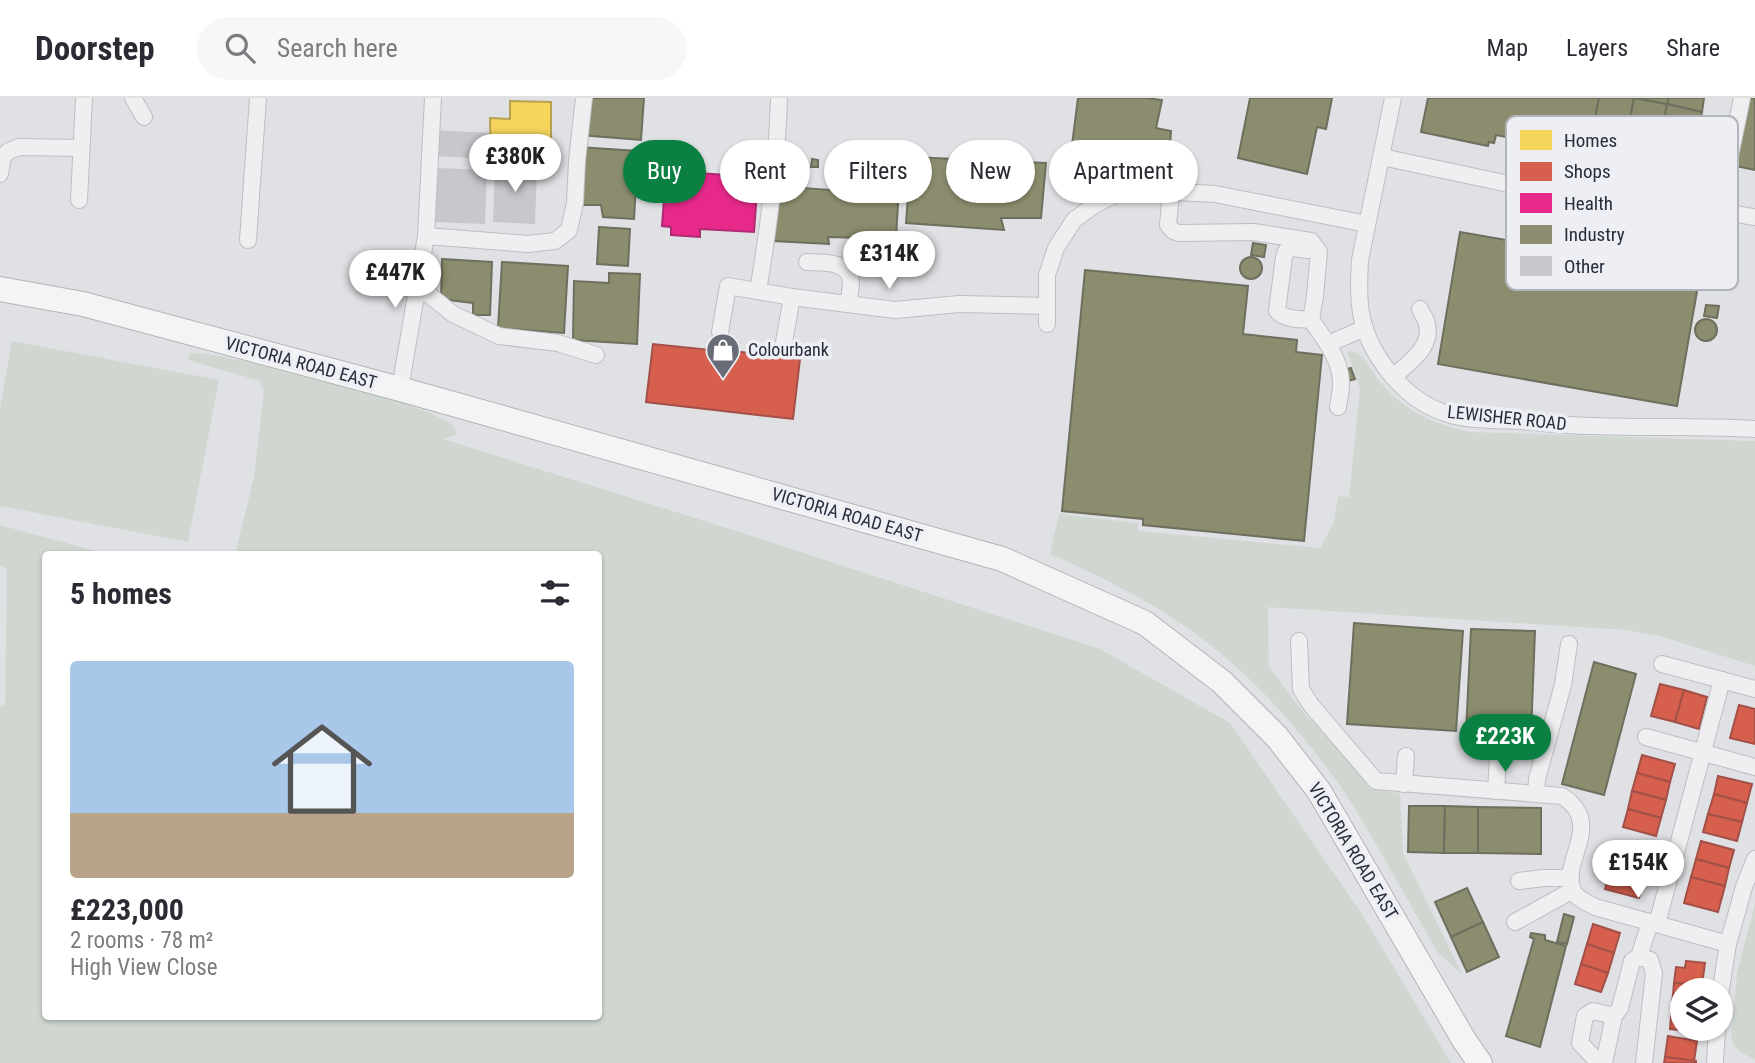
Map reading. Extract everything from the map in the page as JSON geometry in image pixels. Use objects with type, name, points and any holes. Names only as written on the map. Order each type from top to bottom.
[{"type":"highway","name":"VICTORIA ROAD EAST","points":[[0,289],[83,304],[400,389],[1002,559],[1145,623],[1222,682],[1277,737],[1319,791],[1480,1063]]},
{"type":"street","points":[[79,200],[84,98]]},
{"type":"street","points":[[133,98],[144,117]]},
{"type":"street","points":[[248,240],[258,98]]},
{"type":"street","points":[[400,389],[426,236],[433,98]]},
{"type":"street","points":[[426,236],[528,244],[555,241],[569,230],[575,204],[584,98]]},
{"type":"street","points":[[758,291],[773,199],[779,98]]},
{"type":"street","name":"LEWISHER ROAD","points":[[1393,98],[1360,260],[1358,285],[1365,328],[1381,361],[1393,377],[1416,398],[1442,413],[1472,418],[1592,426],[1755,429]]},
{"type":"street","points":[[1738,119],[1742,98]]},
{"type":"street","points":[[1,174],[3,156],[19,147],[81,148]]},
{"type":"street","points":[[1382,157],[1506,183]]},
{"type":"street","points":[[1198,193],[1215,194],[1367,224]]},
{"type":"street","points":[[1047,324],[1047,275],[1056,248],[1074,220],[1098,203]]},
{"type":"street","points":[[1170,203],[1168,225],[1173,231],[1180,233],[1254,232],[1311,241],[1319,252],[1311,320],[1328,344],[1336,362],[1341,382],[1338,407]]},
{"type":"street","points":[[1311,320],[1284,317],[1278,311],[1286,251],[1293,248],[1319,252]]},
{"type":"street","points":[[807,262],[839,265],[847,270],[851,279],[849,304]]},
{"type":"street","points":[[720,332],[728,286],[895,310],[959,304],[1047,306]]},
{"type":"street","points":[[416,292],[428,294],[453,314],[499,337],[558,343],[596,355]]},
{"type":"street","points":[[784,342],[792,297]]},
{"type":"street","points":[[1393,377],[1423,349],[1429,339],[1427,324],[1420,309]]},
{"type":"street","points":[[1328,344],[1365,328]]},
{"type":"street","points":[[1299,641],[1301,689],[1311,705],[1376,781],[1562,796],[1570,801],[1579,814],[1582,832],[1572,884],[1577,896],[1595,906],[1728,944]]},
{"type":"street","points":[[1535,794],[1563,685],[1569,644]]},
{"type":"street","points":[[1662,664],[1755,689]]},
{"type":"street","points":[[1614,1016],[1593,1011],[1585,1016],[1580,1043],[1602,1063],[1632,961],[1639,957],[1654,923],[1722,680]]},
{"type":"street","points":[[1646,737],[1755,767]]},
{"type":"street","points":[[1404,784],[1406,755]]},
{"type":"street","points":[[1496,791],[1498,758]]},
{"type":"street","points":[[1723,978],[1728,944],[1755,859]]},
{"type":"street","points":[[1519,881],[1544,878],[1572,884]]},
{"type":"street","points":[[1515,922],[1572,884]]},
{"type":"street","points":[[1639,957],[1650,960],[1654,973],[1643,1063]]},
{"type":"street","points":[[1715,1063],[1716,1041]]},
{"type":"shaded area","points":[[12,341],[219,380],[188,542],[0,506],[0,408]]},
{"type":"shaded area","points":[[1347,351],[1358,354],[1390,393],[1410,409],[1432,421],[1470,432],[1755,441],[1755,666],[1663,637],[1626,630],[1268,607],[1269,667],[1303,712],[1334,742],[1373,789],[1400,793],[1403,853],[1462,974],[1438,953],[1338,783],[1301,735],[1261,690],[1212,646],[1168,615],[1122,588],[1050,554],[1059,514],[1138,523],[1138,531],[1320,548],[1334,522],[1338,496],[1349,497],[1360,389]]},
{"type":"shaded area","points":[[190,353],[208,354],[380,395],[429,412],[453,425],[457,434],[443,439],[1100,649],[1230,723],[1362,914],[1451,1063],[0,1063],[0,708],[5,704],[7,570],[0,565],[0,525],[95,551],[42,551],[42,1020],[602,1020],[602,551],[236,551],[254,477],[264,391],[260,381],[188,360]]},
{"type":"shaded area","points":[[1755,904],[1755,1059],[1739,1051],[1732,1041],[1737,973]]},
{"type":"building: Homes","points":[[510,101],[551,102],[551,162],[491,161],[490,118],[510,119]]},
{"type":"building: Shops","name":"Colourbank","points":[[721,341],[734,343],[733,351],[800,359],[793,419],[646,402],[653,344],[720,351]]},
{"type":"building: Shops","points":[[1660,684],[1684,690],[1675,722],[1651,716]]},
{"type":"building: Shops","points":[[1684,690],[1707,697],[1699,729],[1675,722]]},
{"type":"building: Shops","points":[[1739,705],[1755,709],[1755,744],[1730,738]]},
{"type":"building: Shops","points":[[1642,755],[1675,764],[1670,782],[1637,773]]},
{"type":"building: Shops","points":[[1637,773],[1670,782],[1666,800],[1632,791]]},
{"type":"building: Shops","points":[[1718,776],[1752,784],[1747,803],[1714,794]]},
{"type":"building: Shops","points":[[1632,791],[1666,800],[1661,818],[1628,809]]},
{"type":"building: Shops","points":[[1714,794],[1747,803],[1742,822],[1708,814]]},
{"type":"building: Shops","points":[[1628,809],[1661,818],[1656,836],[1623,827]]},
{"type":"building: Shops","points":[[1708,814],[1742,822],[1737,841],[1703,832]]},
{"type":"building: Shops","points":[[1701,841],[1734,850],[1729,868],[1696,859]]},
{"type":"building: Shops","points":[[1618,842],[1652,851],[1646,875],[1612,865]]},
{"type":"building: Shops","points":[[1696,859],[1729,868],[1725,886],[1691,877]]},
{"type":"building: Shops","points":[[1612,865],[1646,875],[1639,898],[1605,889]]},
{"type":"building: Shops","points":[[1691,877],[1725,886],[1718,912],[1684,903]]},
{"type":"building: Shops","points":[[1593,924],[1620,933],[1614,953],[1587,944]]},
{"type":"building: Shops","points":[[1587,944],[1614,953],[1608,973],[1581,964]]},
{"type":"building: Shops","points":[[1686,961],[1705,963],[1703,978],[1675,978],[1676,967],[1685,968]]},
{"type":"building: Shops","points":[[1581,964],[1608,973],[1601,992],[1575,984]]},
{"type":"building: Shops","points":[[1668,1036],[1670,1041],[1697,1041],[1694,1061],[1665,1057]]},
{"type":"building: Shops","points":[[1665,1057],[1696,1061],[1696,1063],[1664,1063]]},
{"type":"building: Health","points":[[706,174],[720,175],[720,203],[756,203],[754,232],[700,229],[700,237],[671,235],[671,227],[662,226],[664,203],[706,203]]},
{"type":"building: Industry","points":[[583,98],[644,98],[641,140],[580,135]]},
{"type":"building: Industry","points":[[1078,98],[1162,100],[1156,128],[1171,131],[1170,140],[1073,140]]},
{"type":"building: Industry","points":[[1250,98],[1332,98],[1326,129],[1317,127],[1307,174],[1238,158]]},
{"type":"building: Industry","points":[[1428,98],[1599,98],[1595,116],[1506,116],[1506,137],[1496,135],[1494,143],[1489,142],[1488,146],[1421,132]]},
{"type":"building: Industry","points":[[1599,98],[1634,98],[1631,116],[1595,116]]},
{"type":"building: Industry","points":[[1634,98],[1667,104],[1665,116],[1631,116]]},
{"type":"building: Industry","points":[[1635,98],[1669,98],[1667,104]]},
{"type":"building: Industry","points":[[1669,98],[1704,98],[1702,112],[1667,104]]},
{"type":"building: Industry","points":[[1745,98],[1755,98],[1755,170],[1738,166],[1738,132]]},
{"type":"building: Industry","points":[[1667,104],[1702,112],[1701,116],[1665,116]]},
{"type":"building: Industry","points":[[578,147],[623,150],[623,203],[635,203],[634,219],[603,217],[601,205],[577,205]]},
{"type":"building: Industry","points":[[932,158],[946,159],[946,203],[1035,203],[1035,163],[1046,163],[1041,218],[1001,218],[1004,230],[906,223],[908,203],[932,203]]},
{"type":"building: Industry","points":[[812,159],[818,160],[818,167],[811,167]]},
{"type":"building: Industry","points":[[810,189],[824,190],[824,203],[898,203],[896,239],[828,237],[829,244],[773,241],[775,203],[810,203]]},
{"type":"building: Industry","points":[[599,227],[630,229],[628,266],[597,264]]},
{"type":"building: Industry","points":[[1460,232],[1506,240],[1506,290],[1697,290],[1677,406],[1438,364]]},
{"type":"building: Industry","points":[[1253,243],[1266,245],[1264,257],[1251,255]]},
{"type":"building: Industry","points":[[1251,257],[1259,260],[1262,268],[1259,276],[1251,279],[1243,276],[1240,268],[1243,260]]},
{"type":"building: Industry","points":[[442,259],[492,262],[490,315],[473,315],[473,303],[441,299]]},
{"type":"building: Industry","points":[[502,262],[568,266],[564,333],[498,328]]},
{"type":"building: Industry","points":[[1085,270],[1248,286],[1243,334],[1297,340],[1296,352],[1322,355],[1304,541],[1143,525],[1143,519],[1062,511]]},
{"type":"building: Industry","points":[[609,273],[640,274],[637,344],[573,340],[574,281],[609,283]]},
{"type":"building: Industry","points":[[1706,305],[1719,306],[1717,318],[1704,316]]},
{"type":"building: Industry","points":[[1706,319],[1714,322],[1717,330],[1714,338],[1706,341],[1698,338],[1695,330],[1698,322]]},
{"type":"building: Industry","points":[[1351,368],[1355,379],[1348,381],[1344,370]]},
{"type":"building: Industry","points":[[1354,623],[1463,631],[1456,731],[1347,724]]},
{"type":"building: Industry","points":[[1471,629],[1535,631],[1531,735],[1466,732]]},
{"type":"building: Industry","points":[[1594,662],[1636,674],[1604,795],[1562,784]]},
{"type":"building: Industry","points":[[1409,806],[1445,806],[1444,853],[1408,852]]},
{"type":"building: Industry","points":[[1445,806],[1478,807],[1478,853],[1444,853]]},
{"type":"building: Industry","points":[[1478,807],[1541,808],[1541,854],[1478,853]]},
{"type":"building: Industry","points":[[1467,888],[1483,922],[1451,937],[1435,902]]},
{"type":"building: Industry","points":[[1564,914],[1574,917],[1567,944],[1557,942]]},
{"type":"building: Industry","points":[[1483,922],[1499,957],[1467,972],[1451,937]]},
{"type":"building: Industry","points":[[1531,933],[1545,935],[1545,940],[1566,946],[1540,1047],[1506,1036],[1534,939],[1530,937]]},
{"type":"building: Other","points":[[435,130],[489,133],[488,159],[433,156]]},
{"type":"building: Other","points":[[495,165],[537,167],[535,224],[493,222]]},
{"type":"building: Other","points":[[437,168],[487,170],[485,224],[435,222]]},
{"type":"place","name":"Colourbank","points":[[723,380]]}]
